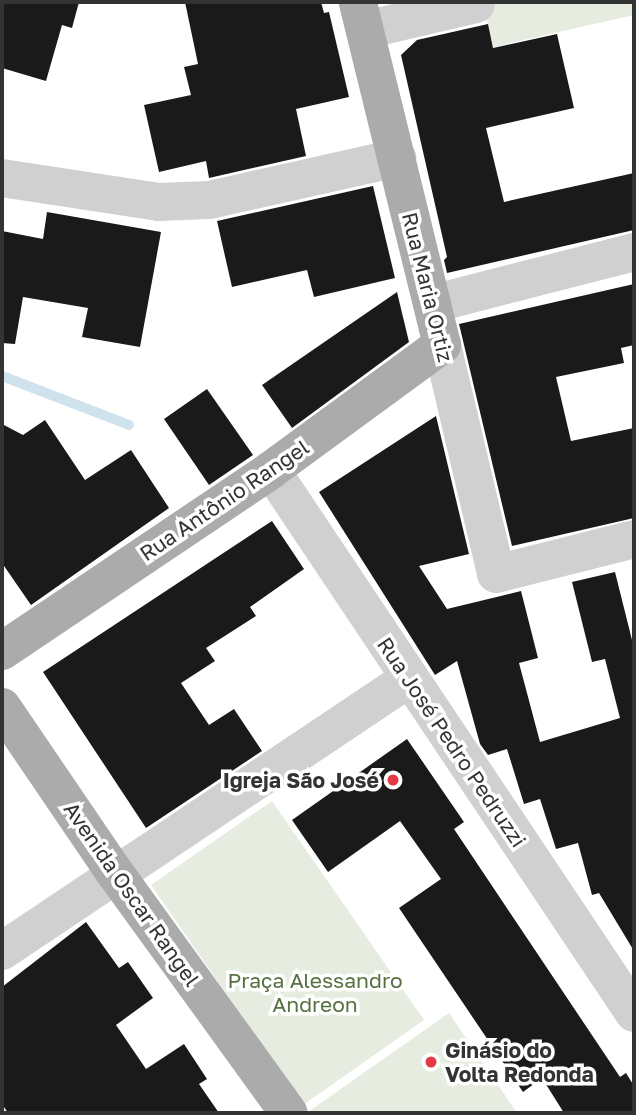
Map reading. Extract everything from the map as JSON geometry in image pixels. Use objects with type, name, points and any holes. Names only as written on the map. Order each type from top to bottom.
[{"type":"main road","name":"Rua Maria Ortiz","points":[[361,16],[442,345]]},
{"type":"main road","name":"Rua Antônio Rangel","points":[[2,651],[271,470],[442,345]]},
{"type":"main road","name":"Avenida Oscar Rangel","points":[[2,707],[115,873],[289,1113]]},
{"type":"street","points":[[361,16],[476,4]]},
{"type":"street","points":[[2,178],[159,202],[209,200],[397,158]]},
{"type":"street","points":[[432,304],[634,252]]},
{"type":"street","name":"Rua Maria Ortiz","points":[[442,345],[496,574],[634,539]]},
{"type":"street","name":"Rua José Pedro Pedruzzi","points":[[271,470],[634,1013]]},
{"type":"street","points":[[2,951],[409,679]]},
{"type":"green space","points":[[483,2],[634,2],[634,15],[493,47]]},
{"type":"green space","name":"Praça Alessandro Andreon","points":[[272,801],[424,1020],[303,1105],[151,885]]},
{"type":"green space","name":"Ginásio do Volta Redonda","points":[[449,1013],[517,1113],[308,1112]]},
{"type":"building","points":[[2,2],[79,2],[72,28],[62,25],[46,81],[2,68]]},
{"type":"building","points":[[185,2],[321,2],[324,13],[329,12],[349,97],[296,109],[306,156],[209,178],[206,161],[159,172],[144,105],[191,95],[184,67],[198,64]]},
{"type":"building","points":[[488,24],[493,48],[557,34],[574,108],[486,128],[504,202],[634,173],[634,230],[447,273],[444,260],[447,257],[401,55],[417,40]]},
{"type":"building","points":[[373,186],[395,278],[314,297],[307,270],[232,287],[217,221]]},
{"type":"building","points":[[47,212],[161,232],[140,347],[82,337],[88,308],[23,297],[15,344],[2,343],[2,231],[43,239]]},
{"type":"building","points":[[634,284],[634,345],[621,348],[624,363],[556,377],[571,441],[634,428],[634,518],[512,546],[459,324]]},
{"type":"building","points":[[397,292],[409,342],[292,428],[262,385]]},
{"type":"building","points":[[207,389],[253,455],[209,485],[164,419]]},
{"type":"building","points":[[436,416],[469,554],[419,566],[447,609],[521,591],[538,658],[519,663],[540,742],[620,718],[605,659],[592,662],[572,582],[615,572],[634,648],[634,951],[599,893],[592,895],[578,843],[556,849],[540,799],[524,804],[507,749],[488,755],[480,744],[457,661],[435,675],[319,492]]},
{"type":"building","points":[[45,420],[85,480],[131,450],[169,508],[31,605],[2,563],[2,424],[23,435]]},
{"type":"building","points":[[272,521],[304,569],[250,607],[256,616],[206,648],[215,661],[181,683],[209,725],[234,709],[262,751],[146,828],[43,672]]},
{"type":"building","points":[[407,739],[464,822],[454,829],[620,1077],[626,1073],[634,1086],[634,1113],[564,1113],[542,1078],[523,1092],[399,908],[441,879],[400,821],[328,872],[292,820]]},
{"type":"building","points":[[86,922],[119,968],[128,962],[153,998],[116,1025],[146,1069],[184,1044],[207,1079],[199,1084],[219,1113],[8,1113],[2,1104],[2,987]]},
{"type":"waterway","points":[[2,376],[129,425]]},
{"type":"place","name":"Igreja São José","points":[[393,780]]},
{"type":"place","name":"Ginásio do Volta Redonda","points":[[431,1062]]}]
